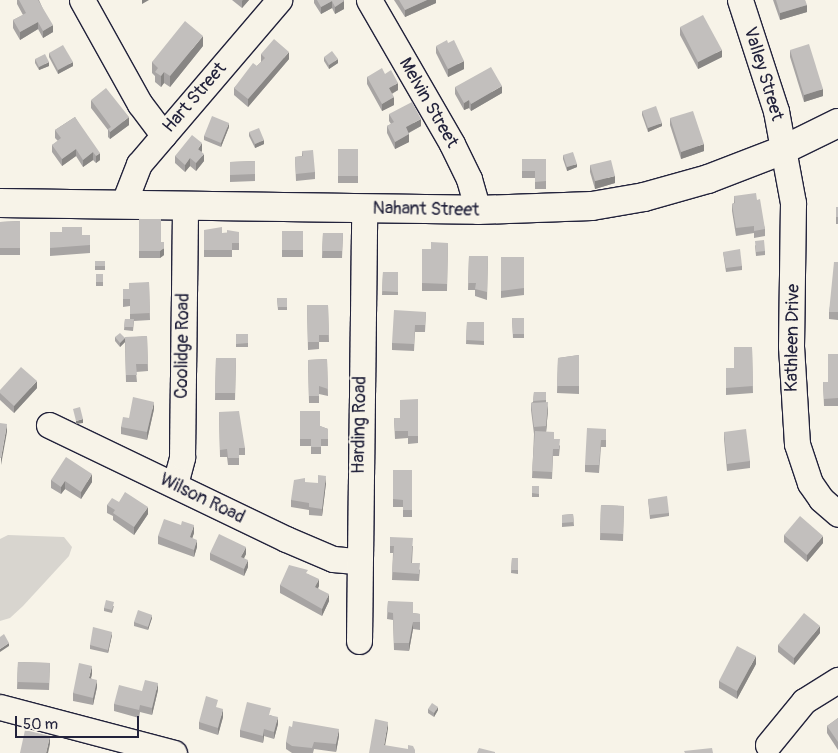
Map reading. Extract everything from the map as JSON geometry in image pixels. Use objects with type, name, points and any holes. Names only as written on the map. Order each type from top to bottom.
[{"type":"main road","name":"Nahant Street","points":[[0,203],[364,209],[559,209],[620,202],[684,186],[783,150],[838,123]]},
{"type":"street","points":[[82,0],[140,104],[162,135]]},
{"type":"street","name":"Hart Street","points":[[123,204],[133,175],[162,135],[279,0]]},
{"type":"street","name":"Melvin Street","points":[[370,0],[452,144],[469,179],[478,210]]},
{"type":"street","name":"Valley Street","points":[[740,0],[770,92],[783,150]]},
{"type":"street","name":"Kathleen Drive","points":[[783,150],[794,222],[791,346],[797,444],[810,483],[821,499],[838,514]]},
{"type":"street","name":"Coolidge Road","points":[[175,484],[182,456],[185,206]]},
{"type":"street","name":"Harding Road","points":[[359,641],[358,561],[364,209]]},
{"type":"street","name":"Wilson Road","points":[[49,425],[325,556],[358,561]]},
{"type":"street","points":[[768,745],[804,701],[838,680]]},
{"type":"street","points":[[0,707],[174,753]]},
{"type":"shaded area","points":[[8,535],[64,537],[72,547],[69,556],[23,606],[10,618],[0,621],[0,539]]},
{"type":"building","points":[[19,0],[38,0],[53,25],[43,31],[38,22],[20,32],[13,20],[26,13]]},
{"type":"building","points":[[317,0],[344,1],[335,7],[332,1],[321,7]]},
{"type":"building","points":[[399,0],[427,0],[405,10]]},
{"type":"building","points":[[776,0],[805,0],[807,5],[780,13]]},
{"type":"building","points":[[703,15],[722,50],[698,62],[680,27]]},
{"type":"building","points":[[185,21],[203,36],[170,76],[164,72],[161,76],[155,72],[158,68],[152,62]]},
{"type":"building","points":[[274,39],[289,52],[248,99],[234,88],[253,63],[257,66],[265,58],[261,54]]},
{"type":"building","points":[[447,40],[448,43],[454,40],[464,61],[448,69],[436,46]]},
{"type":"building","points":[[809,44],[823,89],[804,95],[790,50]]},
{"type":"building","points":[[63,45],[73,62],[58,70],[49,53]]},
{"type":"building","points":[[332,51],[338,59],[329,65],[324,57]]},
{"type":"building","points":[[45,54],[49,62],[39,67],[35,59]]},
{"type":"building","points":[[491,67],[502,86],[471,104],[469,100],[464,103],[455,87]]},
{"type":"building","points":[[382,68],[385,74],[391,70],[398,83],[389,88],[394,97],[382,104],[367,77]]},
{"type":"building","points":[[106,88],[129,117],[110,132],[108,129],[111,127],[91,100]]},
{"type":"building","points":[[412,102],[421,119],[406,127],[409,134],[395,142],[387,126],[394,122],[389,114]]},
{"type":"building","points":[[656,106],[662,123],[648,128],[642,111]]},
{"type":"building","points":[[693,111],[704,144],[681,152],[670,118]]},
{"type":"building","points":[[212,116],[229,123],[221,143],[204,136]]},
{"type":"building","points":[[75,117],[100,153],[96,156],[93,152],[83,160],[76,149],[62,159],[52,145],[61,138],[55,130]]},
{"type":"building","points":[[259,128],[264,140],[255,144],[249,132]]},
{"type":"building","points":[[192,135],[202,143],[198,149],[204,154],[196,163],[190,158],[185,165],[175,156]]},
{"type":"building","points":[[338,149],[358,149],[358,176],[338,176]]},
{"type":"building","points":[[313,150],[315,172],[296,174],[295,157],[303,156],[302,151]]},
{"type":"building","points":[[573,152],[577,164],[567,167],[563,155]]},
{"type":"building","points":[[522,159],[546,159],[546,181],[535,182],[535,171],[522,171]]},
{"type":"building","points":[[611,160],[615,176],[595,181],[590,165]]},
{"type":"building","points":[[255,161],[255,174],[230,175],[230,162]]},
{"type":"building","points":[[756,193],[757,200],[760,199],[765,229],[754,231],[754,226],[736,228],[732,204],[735,203],[734,196]]},
{"type":"building","points":[[836,207],[838,207],[838,217],[836,217]]},
{"type":"building","points":[[139,219],[161,219],[161,242],[164,242],[164,248],[160,251],[139,251]]},
{"type":"building","points":[[20,221],[20,248],[0,248],[0,222]]},
{"type":"building","points":[[62,227],[82,227],[82,235],[90,235],[90,245],[50,248],[50,232],[62,232]]},
{"type":"building","points":[[222,227],[222,233],[227,233],[227,230],[239,232],[239,243],[232,243],[232,250],[204,250],[204,230]]},
{"type":"building","points":[[282,231],[303,231],[303,250],[282,250]]},
{"type":"building","points":[[323,233],[343,233],[342,251],[322,251]]},
{"type":"building","points":[[764,240],[765,251],[756,252],[755,241]]},
{"type":"building","points":[[431,242],[448,243],[447,284],[422,283],[422,249],[431,249]]},
{"type":"building","points":[[740,249],[742,266],[726,268],[723,252]]},
{"type":"building","points":[[469,256],[488,256],[487,292],[475,289],[476,283],[468,283]]},
{"type":"building","points":[[501,257],[524,257],[524,288],[501,291]]},
{"type":"building","points":[[95,261],[105,261],[105,266],[95,266]]},
{"type":"building","points":[[834,262],[838,262],[838,312],[829,312]]},
{"type":"building","points":[[383,272],[398,272],[398,292],[382,291]]},
{"type":"building","points":[[96,274],[103,274],[103,282],[96,282]]},
{"type":"building","points":[[149,282],[150,313],[130,314],[130,299],[123,299],[123,289],[129,289],[129,283]]},
{"type":"building","points":[[277,298],[287,298],[287,307],[278,307]]},
{"type":"building","points":[[307,305],[328,305],[329,335],[319,335],[319,342],[308,342]]},
{"type":"building","points":[[394,310],[426,312],[425,325],[415,325],[414,344],[392,343]]},
{"type":"building","points":[[512,318],[524,318],[524,334],[513,334]]},
{"type":"building","points":[[125,319],[134,319],[133,327],[124,327]]},
{"type":"building","points":[[467,322],[484,322],[484,341],[466,340]]},
{"type":"building","points":[[120,333],[125,338],[120,343],[115,337]]},
{"type":"building","points":[[236,334],[248,334],[248,343],[236,344]]},
{"type":"building","points":[[147,336],[148,364],[136,364],[137,375],[126,375],[125,337]]},
{"type":"building","points":[[734,347],[752,347],[753,386],[726,388],[726,368],[734,368]]},
{"type":"building","points":[[828,354],[838,354],[838,398],[824,399],[823,382],[828,382]]},
{"type":"building","points":[[579,355],[579,386],[557,386],[558,358]]},
{"type":"building","points":[[216,358],[236,358],[235,393],[215,393]]},
{"type":"building","points":[[327,359],[328,389],[319,386],[319,396],[309,396],[308,360]]},
{"type":"building","points":[[21,367],[37,381],[14,406],[0,393],[0,390]]},
{"type":"building","points":[[534,392],[546,392],[546,400],[533,401]]},
{"type":"building","points":[[133,397],[154,402],[147,432],[121,427],[123,417],[129,418]]},
{"type":"building","points":[[418,399],[418,436],[408,436],[408,431],[395,431],[394,418],[400,418],[400,400]]},
{"type":"building","points":[[548,402],[546,426],[534,427],[531,403]]},
{"type":"building","points":[[80,407],[83,419],[76,421],[73,409]]},
{"type":"building","points":[[239,411],[245,448],[239,448],[239,458],[228,458],[227,449],[220,450],[219,412]]},
{"type":"building","points":[[300,411],[320,411],[320,426],[328,429],[328,439],[321,439],[321,447],[311,447],[311,439],[300,439]]},
{"type":"building","points":[[0,423],[7,424],[1,458],[0,458]]},
{"type":"building","points":[[587,428],[606,429],[606,440],[601,440],[599,465],[585,465]]},
{"type":"building","points":[[746,429],[750,461],[727,464],[724,432]]},
{"type":"building","points":[[535,431],[554,432],[554,439],[560,439],[559,449],[553,449],[552,472],[532,471]]},
{"type":"building","points":[[66,457],[92,474],[81,492],[65,481],[61,487],[51,480]]},
{"type":"building","points":[[393,470],[412,470],[412,510],[403,510],[403,500],[393,499]]},
{"type":"building","points":[[318,475],[326,476],[322,509],[309,507],[309,503],[291,500],[294,480],[305,478],[305,482],[318,483]]},
{"type":"building","points":[[532,486],[539,486],[539,494],[532,493]]},
{"type":"building","points":[[125,492],[148,507],[134,527],[113,513],[115,510],[107,505],[112,498],[119,502]]},
{"type":"building","points":[[667,496],[669,513],[650,515],[648,499]]},
{"type":"building","points":[[601,505],[624,506],[623,534],[600,533]]},
{"type":"building","points":[[573,514],[574,522],[562,523],[562,515]]},
{"type":"building","points":[[800,516],[823,536],[807,555],[784,535]]},
{"type":"building","points":[[164,519],[181,525],[182,521],[194,525],[190,537],[197,540],[194,550],[158,536]]},
{"type":"building","points":[[219,534],[246,547],[241,557],[248,560],[244,569],[210,553]]},
{"type":"building","points":[[390,537],[413,538],[411,563],[420,563],[419,574],[392,572],[394,546],[390,546]]},
{"type":"building","points":[[512,558],[518,558],[518,570],[511,570]]},
{"type":"building","points":[[289,565],[308,570],[306,573],[319,579],[315,587],[329,594],[322,609],[280,585]]},
{"type":"building","points":[[106,600],[114,602],[112,610],[104,608]]},
{"type":"building","points":[[388,601],[413,602],[413,613],[420,614],[420,622],[413,622],[409,643],[394,643],[393,613],[387,612]]},
{"type":"building","points":[[138,610],[152,615],[148,627],[134,622]]},
{"type":"building","points":[[804,613],[820,626],[794,658],[778,645]]},
{"type":"building","points":[[93,627],[112,632],[108,650],[90,645]]},
{"type":"building","points":[[4,634],[9,643],[0,649],[0,637]]},
{"type":"building","points":[[737,646],[756,656],[737,691],[719,681]]},
{"type":"building","points":[[18,662],[50,663],[49,683],[17,682]]},
{"type":"building","points":[[79,663],[92,666],[89,678],[97,680],[93,698],[73,693]]},
{"type":"building","points":[[145,680],[158,683],[152,708],[140,705],[139,710],[114,704],[119,685],[142,691]]},
{"type":"building","points":[[206,696],[218,700],[216,707],[223,709],[218,728],[199,722]]},
{"type":"building","points":[[247,702],[271,708],[269,715],[278,717],[274,732],[264,729],[263,736],[240,730]]},
{"type":"building","points":[[432,703],[438,707],[434,713],[428,709]]},
{"type":"building","points":[[838,718],[838,742],[827,726]]},
{"type":"building","points":[[375,719],[388,722],[384,745],[408,749],[408,745],[413,746],[415,753],[369,753]]},
{"type":"building","points":[[293,721],[339,729],[336,744],[314,742],[312,748],[292,746],[286,742],[289,726],[292,727]]},
{"type":"building","points":[[25,730],[50,736],[46,753],[20,753]]},
{"type":"building","points":[[479,748],[495,752],[495,753],[477,753]]},
{"type":"building","points":[[712,748],[713,753],[685,753],[684,751]]}]
